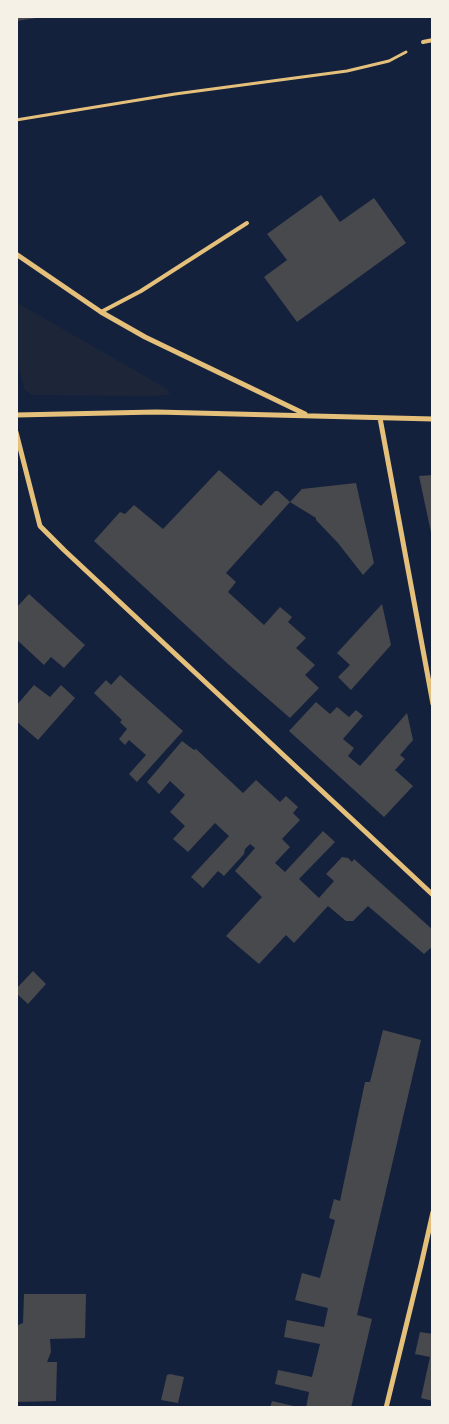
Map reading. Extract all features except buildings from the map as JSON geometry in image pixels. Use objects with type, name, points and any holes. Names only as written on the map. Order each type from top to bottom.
[{"type":"street","points":[[16,254],[101,312],[145,337],[307,415]]},
{"type":"street","points":[[16,416],[156,412],[433,419]]},
{"type":"street","points":[[380,418],[433,704]]},
{"type":"street","points":[[16,432],[40,526],[433,894]]},
{"type":"street","points":[[386,1408],[433,1212]]},
{"type":"lane","points":[[423,42],[433,40]]},
{"type":"lane","points":[[101,312],[141,291],[247,223]]},
{"type":"path","points":[[16,120],[175,94],[348,71],[389,61],[423,42]]},
{"type":"shaded area","points":[[16,302],[167,389],[170,393],[153,396],[32,395],[24,389],[16,352]]}]
